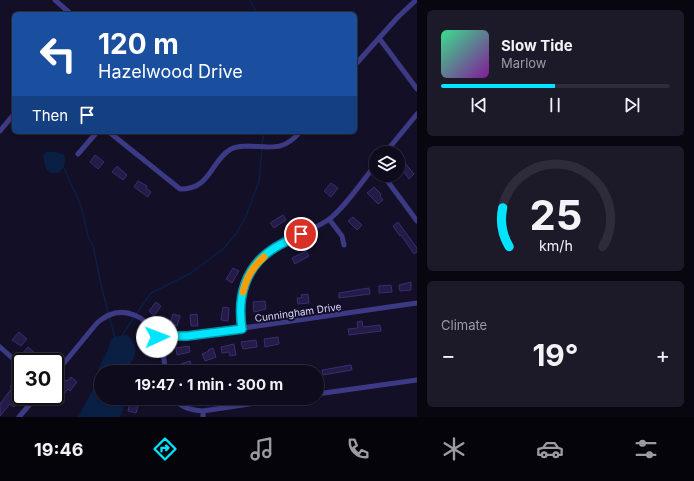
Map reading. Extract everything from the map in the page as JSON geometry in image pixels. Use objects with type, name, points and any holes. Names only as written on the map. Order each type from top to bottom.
[{"type":"street","points":[[55,0],[69,12]]},
{"type":"street","points":[[357,63],[416,0]]},
{"type":"street","points":[[379,38],[417,89]]},
{"type":"street","points":[[391,146],[417,114]]},
{"type":"street","points":[[0,131],[12,116]]},
{"type":"street","points":[[78,154],[95,134]]},
{"type":"street","points":[[111,134],[180,189],[189,189],[198,186],[225,155],[236,147],[282,146],[289,143],[298,134]]},
{"type":"street","points":[[242,329],[240,315],[241,299],[245,284],[261,259],[273,249],[329,219],[340,209],[369,174]]},
{"type":"street","points":[[388,182],[417,221]]},
{"type":"street","points":[[329,219],[342,236],[344,245]]},
{"type":"street","name":"Cunningham Drive","points":[[157,337],[187,336],[417,304]]},
{"type":"street","points":[[64,363],[97,323],[104,317],[113,313],[123,312],[133,314],[144,321],[157,337],[163,352],[165,365]]},
{"type":"street","points":[[0,347],[12,358]]},
{"type":"street","points":[[324,393],[417,380]]},
{"type":"street","points":[[19,417],[29,405]]},
{"type":"street","points":[[182,405],[193,410],[203,411],[242,405]]},
{"type":"street","points":[[203,411],[203,417]]},
{"type":"water","points":[[46,152],[56,152],[64,155],[65,163],[59,173],[50,173],[46,169],[43,156]]},
{"type":"water","points":[[126,335],[132,340],[135,353],[129,365],[100,365],[109,347],[110,341],[114,337]]},
{"type":"water","points":[[94,388],[94,405],[124,405],[120,417],[78,417]]},
{"type":"building","points":[[95,155],[104,162],[98,169],[90,162]]},
{"type":"building","points":[[405,163],[414,174],[409,179],[405,174]]},
{"type":"building","points":[[117,166],[127,175],[123,180],[112,172]]},
{"type":"building","points":[[138,181],[147,186],[146,188],[151,192],[148,197],[134,187]]},
{"type":"building","points":[[331,183],[338,188],[331,197],[324,191]]},
{"type":"building","points":[[374,187],[381,194],[380,196],[383,200],[378,204],[367,193]]},
{"type":"building","points":[[283,215],[286,220],[274,228],[270,223]]},
{"type":"building","points":[[353,217],[362,225],[357,230],[348,221]]},
{"type":"building","points":[[398,222],[417,248],[417,252],[414,254],[393,226]]},
{"type":"building","points":[[306,251],[309,256],[295,264],[292,258]]},
{"type":"building","points":[[233,268],[239,271],[232,283],[226,279]]},
{"type":"building","points":[[411,282],[411,290],[400,291],[399,285]]},
{"type":"building","points":[[391,285],[392,292],[379,293],[379,286]]},
{"type":"building","points":[[369,288],[370,294],[339,298],[339,293]]},
{"type":"building","points":[[308,294],[309,303],[298,304],[297,298],[302,298],[301,295]]},
{"type":"building","points":[[265,301],[266,309],[254,312],[253,302]]},
{"type":"building","points":[[156,302],[161,306],[154,316],[149,311]]},
{"type":"building","points":[[223,307],[229,308],[228,321],[221,320]]},
{"type":"building","points":[[173,314],[180,316],[177,326],[174,325],[173,327],[169,326]]},
{"type":"building","points":[[197,314],[198,326],[191,326],[190,315]]},
{"type":"building","points":[[362,321],[363,327],[380,325],[381,331],[349,335],[348,329],[358,328],[357,322]]},
{"type":"building","points":[[19,332],[27,339],[21,346],[12,340]]},
{"type":"building","points":[[278,337],[279,344],[265,347],[264,339]]},
{"type":"building","points":[[256,340],[257,347],[243,349],[241,342]]},
{"type":"building","points":[[234,344],[236,355],[230,356],[229,352],[222,353],[221,347]]},
{"type":"building","points":[[189,346],[190,352],[177,355],[176,348]]},
{"type":"building","points":[[28,347],[35,353],[23,353]]},
{"type":"building","points":[[213,348],[216,357],[205,361],[202,354]]},
{"type":"building","points":[[190,361],[191,365],[181,365]]},
{"type":"building","points":[[351,365],[352,370],[324,375],[324,370]]},
{"type":"building","points":[[71,377],[77,382],[70,391],[68,389],[64,394],[64,383],[66,380],[67,381]]},
{"type":"building","points":[[12,388],[12,405],[16,405],[14,407],[10,404],[0,416],[0,404]]},
{"type":"building","points":[[129,405],[138,405],[136,413],[128,411]]},
{"type":"waterway","points":[[250,0],[256,12]]},
{"type":"waterway","points":[[262,145],[264,134]]},
{"type":"waterway","points":[[136,314],[151,293],[191,273],[223,249],[235,235],[245,219],[259,181],[262,149]]},
{"type":"waterway","points":[[63,166],[81,206],[88,236],[93,246],[102,289],[115,338]]},
{"type":"waterway","points":[[122,336],[134,317]]},
{"type":"slow traffic","points":[[243,292],[245,284],[252,271],[264,257]]},
{"type":"route","points":[[157,337],[178,337],[242,329],[240,315],[241,299],[245,284],[252,271],[261,259],[273,249],[301,234]]}]
